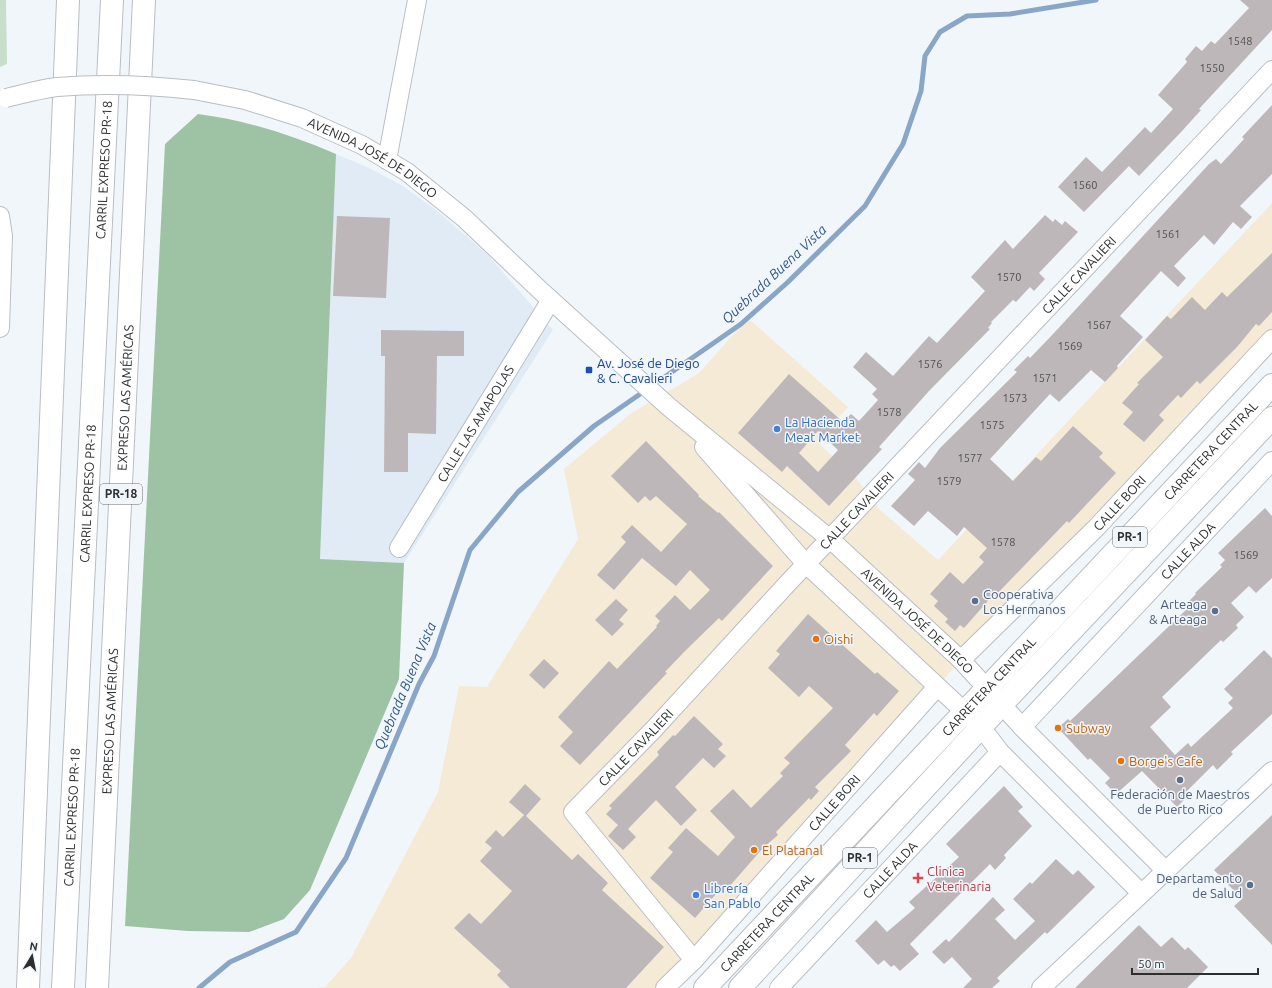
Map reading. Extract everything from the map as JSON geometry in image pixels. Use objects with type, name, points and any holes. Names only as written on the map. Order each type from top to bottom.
[{"type":"highway","points":[[28,988],[68,0]]},
{"type":"highway","name":"CARRIL EXPRESO PR-18","points":[[64,988],[112,0]]},
{"type":"highway","name":"EXPRESO LAS AMÉRICAS","points":[[97,988],[144,0]]},
{"type":"highway","name":"CARRETERA CENTRAL","points":[[705,988],[1272,385]]},
{"type":"highway","name":"CARRETERA CENTRAL","points":[[740,988],[1002,704],[1272,418]]},
{"type":"street","points":[[388,160],[417,0]]},
{"type":"street","name":"CALLE CAVALIERI","points":[[694,960],[573,812],[654,729],[806,564],[1272,70]]},
{"type":"street","name":"AVENIDA JOSÉ DE DIEGO","points":[[3,98],[56,87],[106,85],[160,86],[194,90],[245,100],[302,118],[362,145],[407,172],[464,218],[551,300],[670,407],[830,539],[961,660],[1022,727],[1166,871]]},
{"type":"street","points":[[0,216],[3,236],[0,328]]},
{"type":"street","name":"CALLE LAS AMAPOLAS","points":[[399,548],[551,300]]},
{"type":"street","name":"CALLE BORI","points":[[961,660],[1096,528],[1272,339]]},
{"type":"street","name":"AVENIDA JOSÉ DE DIEGO","points":[[670,407],[806,564],[965,712],[981,728],[1000,752],[1141,893]]},
{"type":"street","name":"CALLE ALDA","points":[[1022,727],[1272,462]]},
{"type":"street","name":"CALLE BORI","points":[[665,988],[694,960],[937,687]]},
{"type":"street","name":"CALLE ALDA","points":[[779,988],[1000,752]]},
{"type":"street","points":[[1041,988],[1272,771]]},
{"type":"shaded area","points":[[336,154],[367,167],[403,186],[436,210],[488,255],[553,330],[404,563],[320,559]]},
{"type":"shaded area","points":[[1272,203],[1272,339],[961,660],[665,988],[316,988],[325,987],[351,958],[438,792],[459,686],[487,687],[578,539],[564,469],[630,414],[699,373],[748,318],[848,407],[817,442],[856,478],[879,509],[938,560]]},
{"type":"green space","points":[[0,0],[6,0],[7,64],[0,67]]},
{"type":"green space","points":[[198,114],[251,124],[336,154],[320,559],[404,563],[399,679],[310,890],[284,919],[249,932],[188,931],[125,926],[165,144]]},
{"type":"building","points":[[1240,0],[1272,0],[1272,30],[1199,109],[1201,110],[1182,131],[1139,176],[1129,166],[1084,212],[1058,187],[1086,157],[1102,172],[1145,127],[1151,133],[1173,109],[1158,95],[1187,62],[1185,59],[1196,46],[1202,51],[1211,41],[1215,44],[1249,8]]},
{"type":"building","points":[[1272,105],[1272,174],[1240,206],[1252,217],[1241,229],[1233,222],[1214,245],[1204,235],[1174,266],[1186,278],[1178,287],[1161,271],[1120,316],[1143,337],[1117,366],[1118,368],[1105,382],[1091,370],[1059,402],[1050,394],[990,459],[1013,481],[1036,457],[1041,461],[1073,426],[1103,453],[1099,457],[1116,473],[1069,523],[1067,521],[995,596],[994,594],[964,628],[960,625],[955,631],[945,622],[948,619],[934,606],[938,601],[930,594],[950,572],[963,584],[984,562],[979,557],[987,548],[964,527],[957,536],[928,511],[914,526],[891,506],[915,480],[908,474],[919,462],[925,468],[940,448],[1017,372],[1014,370],[1028,356],[1030,358],[1054,333],[1209,164],[1216,159],[1221,164],[1244,139],[1242,137]]},
{"type":"building","points":[[1045,215],[1053,222],[1055,219],[1062,225],[1065,221],[1078,232],[1039,273],[1045,279],[1034,291],[1030,287],[1016,302],[1013,300],[991,322],[992,323],[988,328],[990,329],[929,391],[879,447],[882,449],[829,506],[787,466],[782,472],[738,433],[789,374],[843,422],[851,414],[859,421],[878,400],[872,394],[877,389],[853,367],[866,352],[893,376],[929,336],[937,343],[985,291],[971,277],[1005,240],[1013,249]],"holes":[[[818,431],[838,450],[818,472],[799,453]]]},
{"type":"building","points":[[337,216],[390,218],[386,298],[333,296]]},
{"type":"building","points":[[1272,253],[1272,312],[1259,326],[1256,324],[1237,347],[1200,384],[1197,381],[1181,398],[1178,395],[1159,415],[1164,420],[1144,442],[1123,424],[1133,412],[1122,403],[1139,384],[1137,383],[1163,357],[1145,340],[1167,316],[1171,319],[1192,297],[1205,310],[1222,292],[1227,297]]},
{"type":"building","points":[[381,330],[464,331],[464,356],[437,356],[436,434],[408,433],[408,472],[384,472],[385,356],[381,356]]},
{"type":"building","points":[[646,441],[699,495],[698,496],[718,513],[719,512],[773,566],[722,621],[719,618],[684,652],[665,672],[667,673],[580,765],[560,746],[573,732],[558,717],[609,661],[617,669],[657,627],[656,626],[660,621],[655,616],[675,595],[690,610],[710,590],[690,570],[676,586],[642,558],[614,590],[597,575],[626,542],[621,537],[632,525],[661,552],[687,524],[656,496],[650,501],[645,496],[638,503],[611,476]]},
{"type":"building","points":[[1265,508],[1272,516],[1272,578],[1256,593],[1249,586],[1231,603],[1244,617],[1236,625],[1238,628],[1223,642],[1221,640],[1162,697],[1171,707],[1150,727],[1175,755],[1188,743],[1191,747],[1233,708],[1228,703],[1233,698],[1224,689],[1264,650],[1272,658],[1272,714],[1231,752],[1233,754],[1217,770],[1213,765],[1186,792],[1189,795],[1177,807],[1142,771],[1116,794],[1105,783],[1110,778],[1090,758],[1088,760],[1058,728],[1068,719],[1070,721],[1189,607],[1186,604],[1196,594],[1195,593],[1222,567],[1220,565],[1225,560],[1218,553]]},
{"type":"building","points":[[616,599],[628,610],[619,620],[624,624],[612,636],[595,620]]},
{"type":"building","points":[[808,614],[875,674],[877,672],[899,691],[877,716],[874,713],[845,745],[851,751],[815,787],[819,791],[811,800],[809,798],[776,832],[778,835],[763,848],[728,888],[722,887],[695,918],[650,878],[673,852],[668,848],[686,828],[718,856],[735,837],[710,811],[733,789],[751,808],[783,776],[780,773],[790,763],[784,758],[833,708],[809,686],[799,697],[768,668],[780,654],[776,651]]},
{"type":"building","points":[[544,659],[559,673],[544,689],[529,675]]},
{"type":"building","points":[[694,716],[723,744],[718,749],[726,756],[714,768],[703,758],[675,787],[697,810],[681,826],[656,800],[628,829],[636,837],[623,850],[608,836],[618,825],[606,814],[612,808],[609,806],[659,755],[657,752],[673,735],[675,736]]},
{"type":"building","points":[[525,784],[541,799],[526,816],[572,860],[578,854],[608,883],[602,890],[664,947],[626,988],[510,988],[497,975],[501,971],[454,928],[469,913],[481,924],[512,891],[480,861],[492,848],[485,842],[496,830],[503,837],[524,815],[509,802]]},
{"type":"building","points":[[1004,786],[1023,807],[1018,811],[1032,826],[1004,855],[1006,858],[995,870],[990,864],[910,944],[919,954],[900,971],[894,965],[891,967],[884,960],[878,965],[855,941],[876,920],[887,932],[915,908],[909,902],[959,857],[946,844]]},
{"type":"building","name":"Departamento de Salud","points":[[1272,815],[1272,945],[1234,906],[1242,899],[1214,870]]},
{"type":"building","points":[[1056,859],[1073,875],[1078,870],[1095,887],[1047,934],[1045,932],[997,978],[1000,981],[992,988],[963,988],[972,979],[952,957],[944,964],[932,952],[946,939],[949,942],[993,897],[1005,910],[995,919],[1015,940],[1035,921],[1013,899],[1030,882],[1032,884]]},
{"type":"building","points":[[1139,925],[1161,947],[1172,937],[1185,950],[1188,947],[1208,967],[1187,988],[1075,988]]},
{"type":"waterway","name":"Quebrada Buena Vista","points":[[199,988],[230,962],[296,932],[346,858],[419,684],[434,656],[470,550],[518,492],[594,426],[741,324],[788,282],[865,206],[903,144],[921,91],[925,56],[940,32],[967,16],[1010,14],[1096,0]]},
{"type":"place","name":"Av. José de Diego & C. Cavalieri","points":[[589,370]]},
{"type":"place","name":"La Hacienda Meat Market","points":[[777,429]]},
{"type":"place","name":"Cooperativa Los Hermanos","points":[[975,601]]},
{"type":"place","name":"Arteaga & Arteaga","points":[[1215,611]]},
{"type":"place","name":"Oishi","points":[[816,639]]},
{"type":"place","name":"Subway","points":[[1058,728]]},
{"type":"place","name":"Borge's Cafe","points":[[1121,761]]},
{"type":"place","name":"Federación de Maestros de Puerto Rico","points":[[1180,780]]},
{"type":"place","name":"El Platanal","points":[[754,850]]},
{"type":"place","name":"Clinica Veterinaria","points":[[918,878]]},
{"type":"place","name":"Departamento de Salud","points":[[1250,885]]},
{"type":"place","name":"Librería San Pablo","points":[[696,895]]}]
